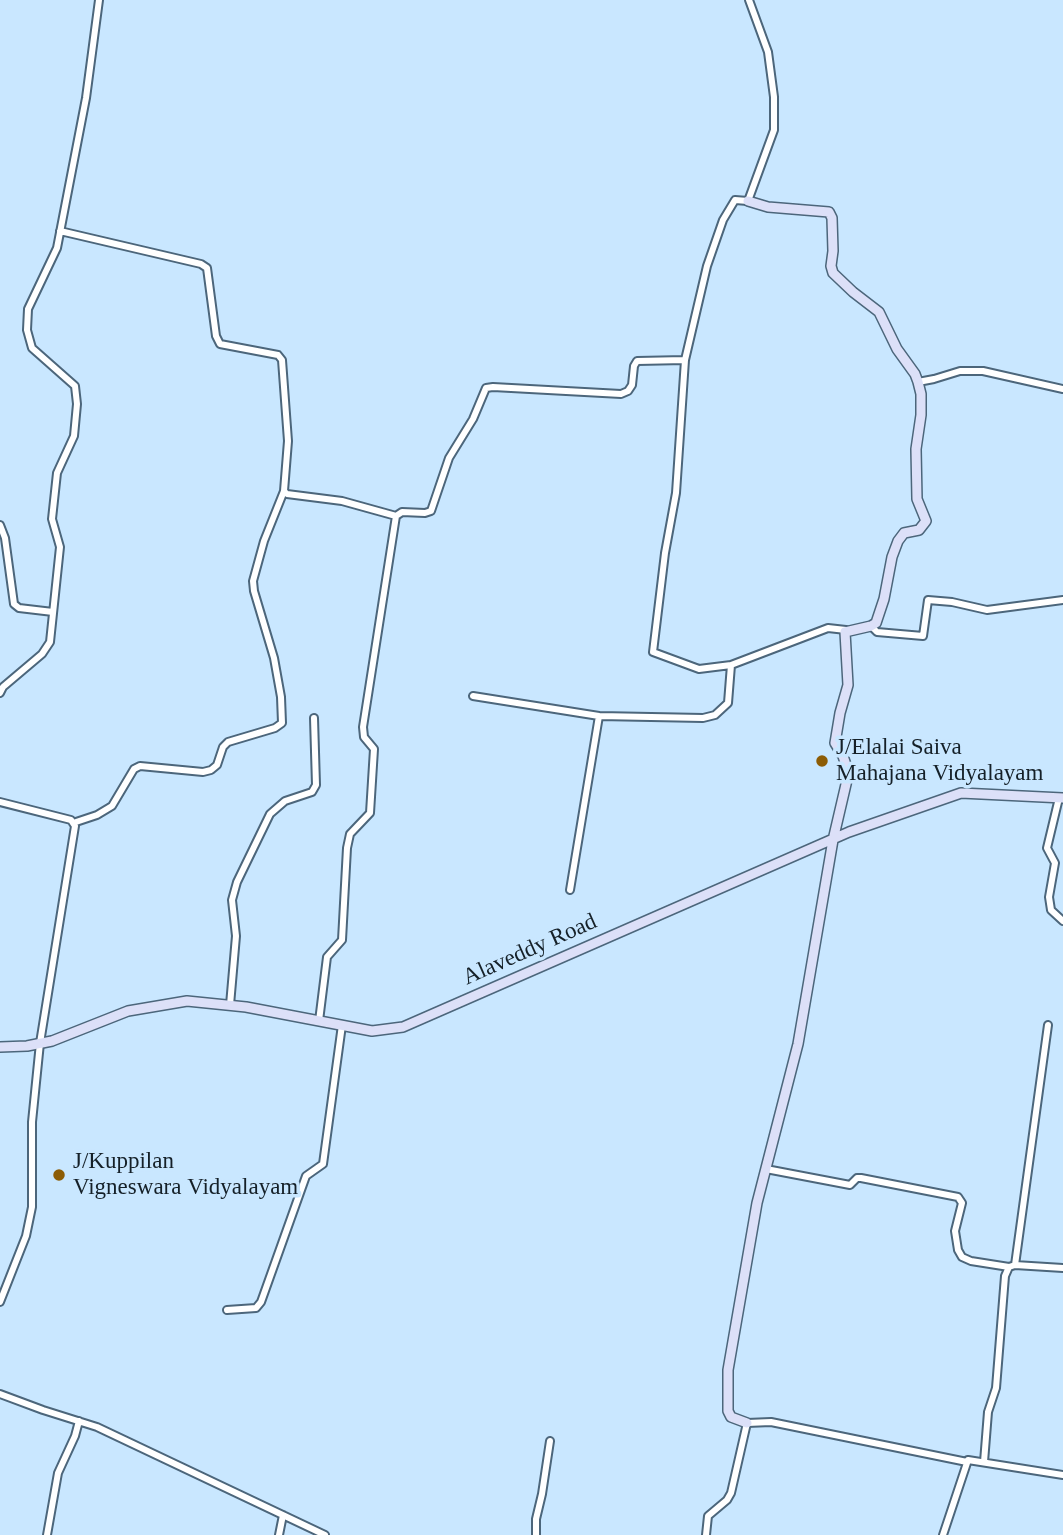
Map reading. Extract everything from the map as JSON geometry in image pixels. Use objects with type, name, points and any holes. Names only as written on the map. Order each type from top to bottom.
[{"type":"street","points":[[0,693],[3,687],[42,654],[50,642],[60,547],[52,519],[57,473],[74,436],[76,395],[75,387],[69,378],[32,348],[27,330],[28,309],[57,248],[86,98],[99,0]]},
{"type":"street","points":[[748,201],[774,130],[775,97],[768,52],[749,0]]},
{"type":"street","points":[[735,200],[768,207],[829,212],[832,218],[831,265],[834,273],[879,312],[897,349],[915,373],[921,394],[916,449],[917,499],[926,521],[919,530],[904,533],[898,541],[876,623],[846,630],[828,628],[731,665],[698,669],[653,652],[664,553],[676,493],[685,360],[708,266],[723,220],[735,200]]},
{"type":"street","points":[[60,231],[201,264],[207,268],[216,337],[220,344],[278,355],[282,360],[288,441],[284,491],[264,541],[253,581],[274,658],[281,697],[282,723],[275,728],[228,741],[217,765],[211,770],[203,772],[140,766],[134,769],[112,806],[97,815],[73,823]]},
{"type":"street","points":[[319,1021],[327,957],[342,940],[350,834],[370,813],[374,749],[363,737],[363,727],[396,516],[402,512],[431,511],[449,458],[473,419],[486,388],[621,394],[628,391],[632,385],[637,361],[685,360]]},
{"type":"street","points":[[918,382],[960,371],[983,371],[1063,388]]},
{"type":"street","points":[[284,491],[287,494],[342,501],[396,516]]},
{"type":"street","points":[[0,525],[5,538],[14,604],[19,608],[54,612]]},
{"type":"street","points":[[871,626],[877,632],[923,636],[928,600],[987,610],[1063,600]]},
{"type":"street","points":[[846,630],[848,685],[835,743],[847,768],[847,780],[833,840],[798,1044],[757,1203],[729,1370],[728,1411],[731,1417],[747,1423],[771,1422],[967,1461],[1063,1475]]},
{"type":"street","points":[[473,696],[599,716],[703,718],[715,715],[728,704],[731,665]]},
{"type":"street","points":[[570,890],[599,716]]},
{"type":"street","points":[[230,1005],[236,936],[232,900],[237,882],[270,814],[285,801],[312,792],[317,785],[314,718]]},
{"type":"street","name":"Alaveddy Road","points":[[0,1047],[40,1043],[128,1011],[187,1001],[230,1005],[372,1031],[403,1027],[785,858],[849,832],[961,793],[1061,798]]},
{"type":"street","points":[[1061,798],[1047,853],[1055,863],[1049,897],[1051,910],[1063,920]]},
{"type":"street","points":[[0,802],[71,820],[75,826],[40,1043],[32,1122],[32,1207],[26,1236],[0,1302]]},
{"type":"street","points":[[227,1310],[256,1308],[261,1302],[306,1176],[323,1164],[342,1025]]},
{"type":"street","points":[[984,1462],[988,1412],[996,1388],[1005,1276],[1012,1266],[1048,1025]]},
{"type":"street","points":[[766,1168],[850,1185],[857,1178],[861,1178],[958,1197],[962,1203],[955,1231],[958,1251],[962,1257],[971,1261],[1012,1266],[1063,1268]]},
{"type":"street","points":[[0,1394],[97,1427],[325,1535]]},
{"type":"street","points":[[47,1535],[58,1474],[79,1421]]},
{"type":"street","points":[[706,1535],[708,1516],[727,1500],[730,1493],[747,1423]]},
{"type":"street","points":[[536,1535],[536,1519],[550,1440]]},
{"type":"street","points":[[943,1535],[967,1461]]},
{"type":"street","points":[[279,1535],[283,1515]]},
{"type":"place","name":"J/Elalai Saiva Mahajana Vidyalayam","points":[[822,761]]},
{"type":"place","name":"J/Kuppilan Vigneswara Vidyalayam","points":[[59,1175]]}]
